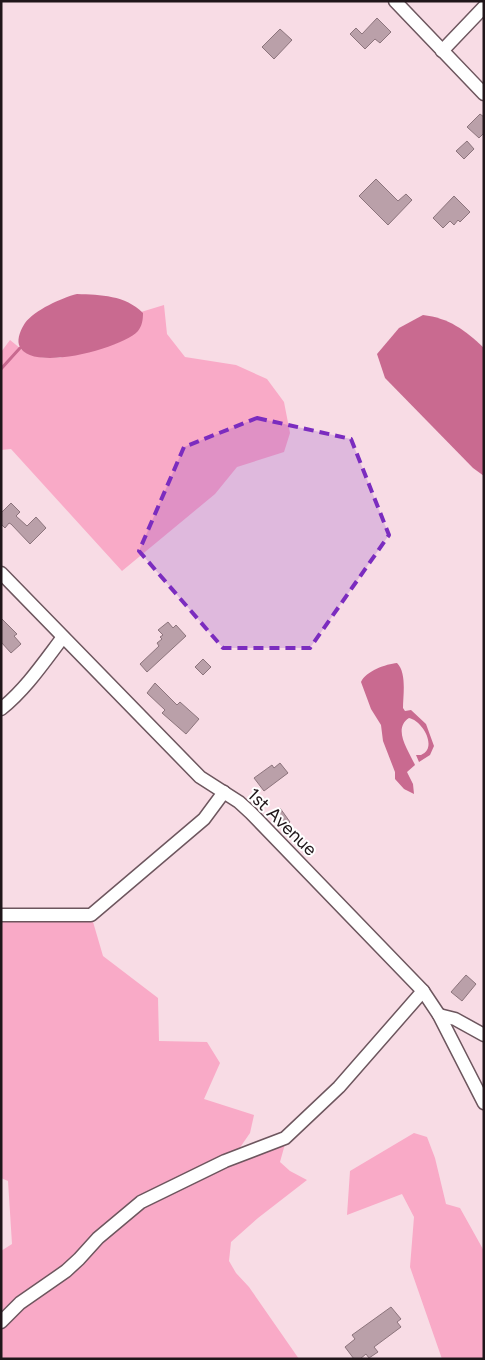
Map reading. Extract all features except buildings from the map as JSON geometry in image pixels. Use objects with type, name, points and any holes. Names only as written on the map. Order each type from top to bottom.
[{"type":"street","points":[[395,1],[484,94]]},
{"type":"street","points":[[442,51],[484,7]]},
{"type":"street","name":"1st Avenue","points":[[1,573],[200,777],[251,812],[423,991],[439,1015],[484,1103]]},
{"type":"street","points":[[1,709],[18,694],[63,636]]},
{"type":"street","points":[[1,700],[18,694]]},
{"type":"street","points":[[1,915],[91,915],[204,820],[224,792]]},
{"type":"street","points":[[1,1322],[20,1304],[66,1271],[98,1238],[141,1202],[224,1161],[285,1138],[339,1087],[423,991]]},
{"type":"street","points":[[439,1015],[455,1019],[484,1035]]},
{"type":"highlighted area","points":[[257,418],[351,439],[389,535],[310,648],[223,648],[139,551],[184,447]]},
{"type":"shaded area","points":[[77,294],[112,297],[121,299],[136,307],[143,313],[138,331],[129,338],[114,344],[96,351],[77,355],[57,358],[40,357],[26,353],[19,345],[19,339],[22,328],[29,318],[49,305]]},
{"type":"shaded area","points":[[164,305],[167,334],[185,357],[236,365],[267,379],[284,402],[290,433],[284,452],[237,467],[215,494],[122,571],[11,449],[1,450],[1,352],[10,340],[26,353],[44,358],[60,358],[141,325],[141,312]]},
{"type":"shaded area","points":[[423,315],[449,322],[484,348],[484,476],[473,468],[385,378],[377,354],[399,328]]},
{"type":"shaded area","points":[[397,663],[403,678],[403,708],[405,711],[411,710],[426,724],[434,746],[430,755],[419,762],[416,755],[421,755],[427,750],[427,736],[421,726],[413,719],[409,718],[404,723],[402,728],[403,740],[415,765],[407,772],[413,784],[414,794],[404,789],[395,779],[395,772],[383,741],[381,725],[371,709],[361,682],[372,671]]},
{"type":"shaded area","points":[[1,915],[91,915],[103,956],[158,998],[159,1041],[207,1042],[220,1063],[204,1099],[254,1115],[250,1133],[230,1162],[285,1144],[280,1162],[290,1171],[307,1180],[258,1218],[231,1242],[229,1261],[299,1359],[1,1359],[1,1251],[12,1244],[8,1181],[1,1178]]},
{"type":"shaded area","points":[[414,1133],[427,1137],[435,1158],[446,1204],[460,1208],[484,1251],[484,1359],[442,1359],[410,1267],[414,1217],[402,1194],[347,1215],[350,1171]]},
{"type":"waterway","points":[[1,369],[20,348]]}]
